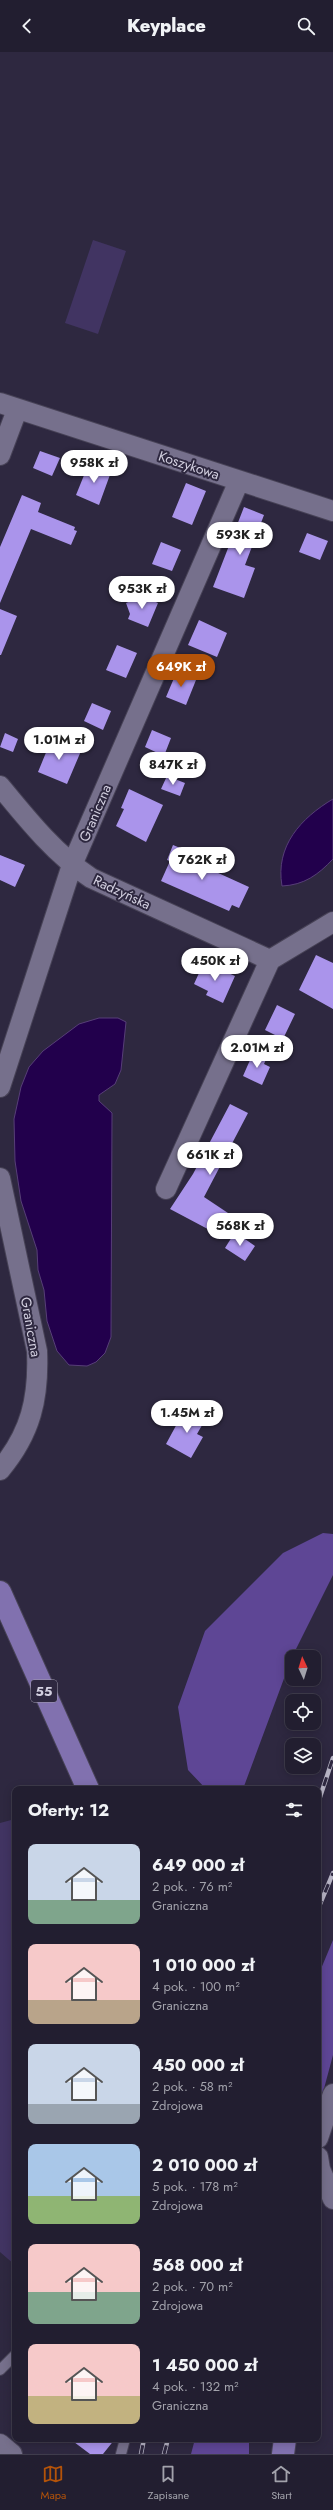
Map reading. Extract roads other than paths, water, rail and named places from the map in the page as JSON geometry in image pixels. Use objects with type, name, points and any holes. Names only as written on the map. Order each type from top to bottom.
[{"type":"main road","name":"55","points":[[0,1592],[87,1786]]},
{"type":"main road","points":[[283,2454],[285,2442]]},
{"type":"street","points":[[0,455],[9,406]]},
{"type":"street","name":"Koszykowa","points":[[9,406],[333,511]]},
{"type":"street","name":"Graniczna","points":[[0,1087],[72,865],[239,481]]},
{"type":"street","name":"Radzyńska","points":[[0,786],[24,815],[72,865],[91,878],[270,960]]},
{"type":"street","points":[[166,1189],[270,960],[333,922]]},
{"type":"street","name":"Graniczna","points":[[0,1178],[37,1351],[38,1379],[36,1401],[28,1426],[19,1444],[0,1470]]},
{"type":"street","points":[[321,2129],[333,2094]]},
{"type":"street","points":[[321,2171],[333,2199]]},
{"type":"street","points":[[0,2444],[12,2454]]},
{"type":"lane","points":[[0,2370],[12,2358]]},
{"type":"lane","points":[[120,2454],[124,2442]]},
{"type":"railway","points":[[321,1794],[333,1758]]},
{"type":"railway","points":[[321,1902],[333,1873]]},
{"type":"railway","points":[[141,2454],[143,2442]]},
{"type":"railway","points":[[164,2454],[167,2442]]}]
